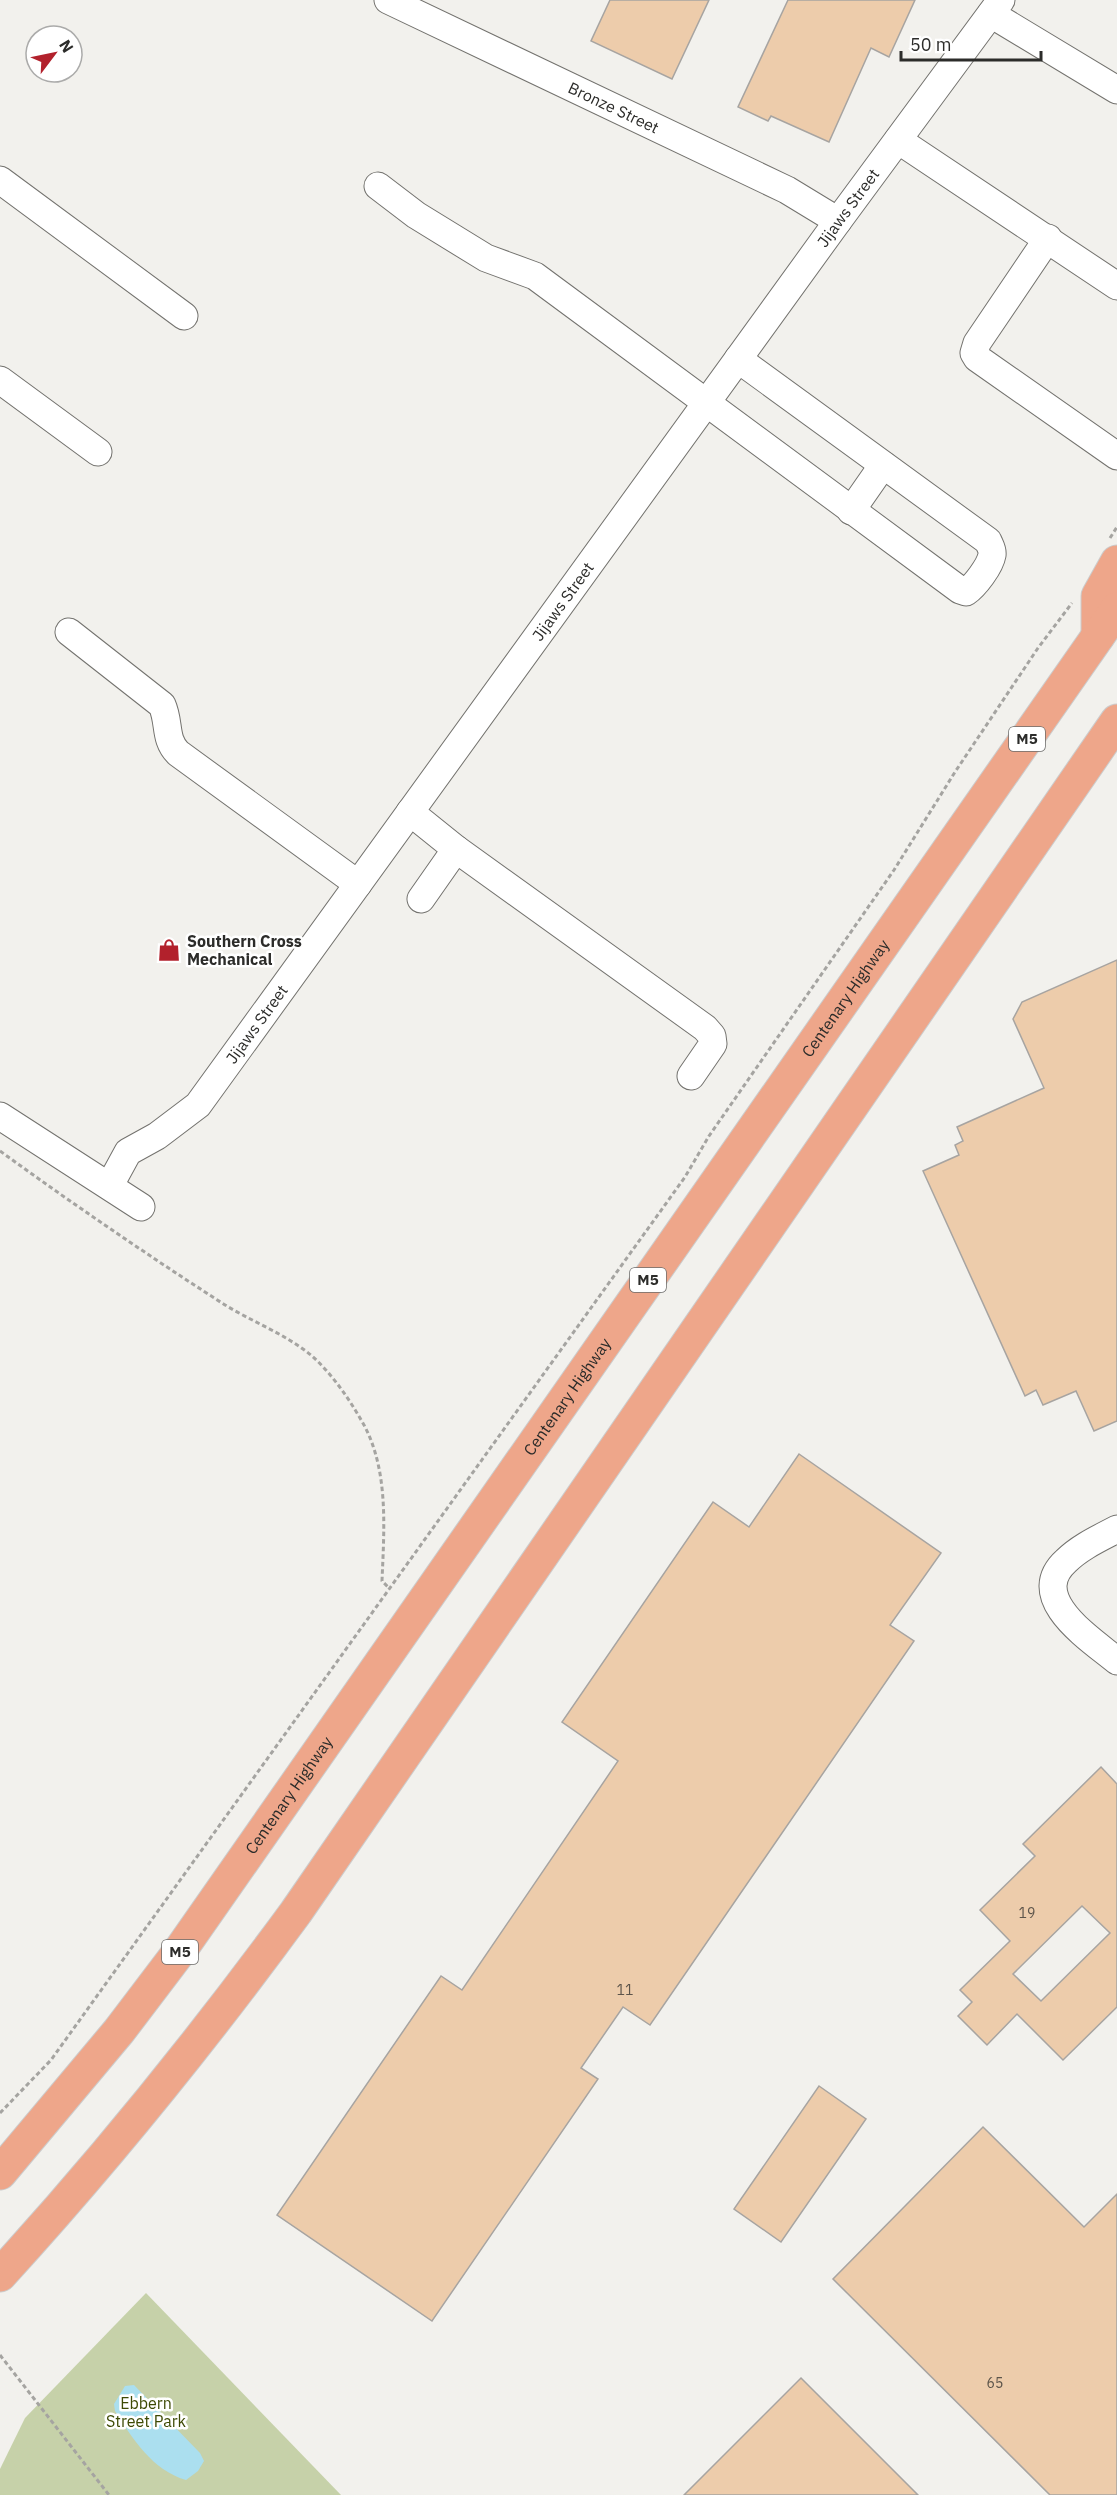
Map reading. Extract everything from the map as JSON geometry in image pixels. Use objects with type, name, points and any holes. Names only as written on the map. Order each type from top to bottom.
[{"type":"highway","points":[[1098,636],[1098,596],[1111,554]]},
{"type":"highway","name":"Centenary Highway","points":[[0,2173],[104,2048],[179,1952],[1117,609]]},
{"type":"highway","points":[[0,2275],[107,2156],[226,2008],[296,1912],[1117,721]]},
{"type":"street","name":"Bronze Street","points":[[388,0],[787,190],[838,221]]},
{"type":"street","name":"Jijaws Street","points":[[110,1185],[128,1152],[157,1136],[198,1105],[838,221],[996,7]]},
{"type":"street","points":[[996,7],[1117,90]]},
{"type":"street","points":[[898,140],[1117,286]]},
{"type":"street","points":[[0,180],[184,316]]},
{"type":"street","points":[[378,186],[416,215],[486,258],[535,276],[621,338],[705,404],[960,590],[966,592],[971,588],[992,558],[992,550],[987,541],[738,359]]},
{"type":"street","points":[[1048,238],[977,343],[974,353],[977,358],[1117,456]]},
{"type":"street","points":[[0,380],[98,452]]},
{"type":"street","points":[[851,511],[883,465]]},
{"type":"street","points":[[69,633],[162,705],[168,739],[178,753],[358,884]]},
{"type":"street","points":[[410,812],[456,849],[705,1028],[712,1036],[713,1044],[691,1076]]},
{"type":"street","points":[[422,898],[456,849]]},
{"type":"street","points":[[2,1117],[141,1207]]},
{"type":"street","points":[[1117,1528],[1064,1562],[1054,1582],[1056,1599],[1067,1620],[1117,1661]]},
{"type":"path","points":[[1111,554],[1117,527]]},
{"type":"path","points":[[0,2113],[51,2060],[685,1177],[708,1136],[894,870],[955,771],[1038,648],[1075,598]]},
{"type":"path","points":[[0,1151],[120,1237],[240,1314],[311,1355],[338,1383],[365,1427],[380,1473],[384,1525],[382,1581],[390,1589]]},
{"type":"path","points":[[0,2355],[109,2495]]},
{"type":"green space","name":"Ebbern Street Park","points":[[146,2293],[341,2495],[0,2495],[0,2469],[25,2418]]},
{"type":"water","points":[[134,2385],[200,2453],[204,2461],[198,2471],[186,2480],[163,2469],[153,2461],[136,2442],[115,2411],[114,2404],[125,2386]]},
{"type":"building","points":[[610,0],[709,0],[672,79],[591,41]]},
{"type":"building","points":[[788,0],[915,0],[889,57],[871,48],[829,142],[771,116],[768,121],[738,107]]},
{"type":"building","points":[[1117,960],[1117,1421],[1094,1431],[1076,1391],[1043,1405],[1036,1390],[1025,1396],[923,1171],[959,1155],[955,1145],[963,1141],[957,1127],[1044,1088],[1013,1019],[1022,1002]]},
{"type":"building","points":[[799,1454],[941,1553],[890,1625],[914,1641],[650,2025],[623,2007],[581,2068],[598,2079],[432,2321],[277,2215],[441,1976],[462,1990],[618,1761],[562,1722],[713,1502],[749,1527]]},
{"type":"building","points":[[1101,1767],[1117,1784],[1117,2007],[1063,2060],[1017,2014],[987,2045],[958,2016],[972,2002],[960,1990],[1010,1941],[980,1910],[1035,1856],[1023,1844]],"holes":[[[1082,1906],[1110,1933],[1041,2001],[1013,1974]]]},
{"type":"building","points":[[819,2086],[866,2119],[781,2242],[734,2209]]},
{"type":"building","points":[[983,2127],[1084,2227],[1117,2194],[1117,2495],[1050,2495],[833,2279]]},
{"type":"building","points":[[801,2378],[918,2495],[684,2495]]},
{"type":"place","name":"Southern Cross Mechanical","points":[[169,950]]}]
